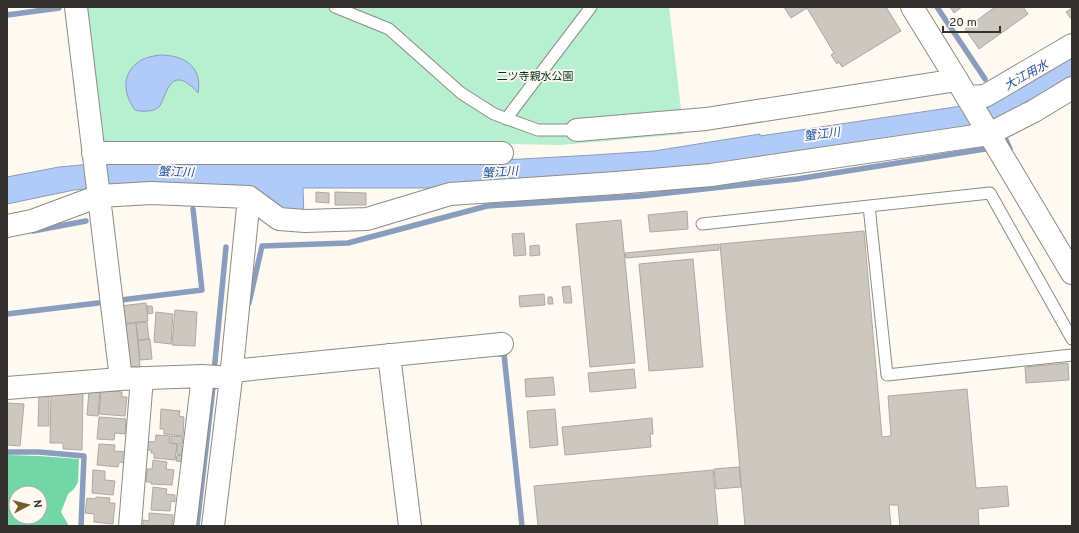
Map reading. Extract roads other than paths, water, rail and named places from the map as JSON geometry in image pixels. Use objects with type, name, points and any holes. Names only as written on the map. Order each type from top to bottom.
[{"type":"street","points":[[76,7],[99,196],[131,379],[130,526]]},
{"type":"street","points":[[912,7],[1072,273]]},
{"type":"street","points":[[577,130],[706,119],[965,93],[985,96],[1072,45]]},
{"type":"street","points":[[7,226],[32,221],[99,196],[151,193],[249,197],[279,219],[305,221],[367,219],[450,194],[711,175],[989,134],[1034,111],[1072,88]]},
{"type":"street","points":[[94,153],[502,153]]},
{"type":"street","points":[[185,526],[219,376],[249,197]]},
{"type":"street","points":[[7,388],[131,379],[219,376],[502,344]]},
{"type":"street","points":[[389,356],[410,526]]},
{"type":"street","points":[[213,526],[219,376]]},
{"type":"lane","points":[[334,7],[389,29],[461,93],[494,114],[538,130],[577,130]]},
{"type":"lane","points":[[506,119],[591,7]]},
{"type":"lane","points":[[702,224],[990,193],[1072,339]]},
{"type":"lane","points":[[869,206],[887,375],[1072,355]]},
{"type":"water","name":"蟹江川","points":[[1072,51],[1072,82],[997,121],[711,167],[456,188],[303,188],[304,219],[286,218],[249,188],[107,188],[74,190],[7,204],[7,177],[59,167],[103,163],[451,163],[654,151],[760,134],[760,136],[982,103]]},
{"type":"water","points":[[160,55],[176,57],[190,64],[197,76],[199,84],[198,93],[187,83],[178,80],[174,81],[166,92],[159,107],[154,110],[147,111],[135,110],[128,98],[126,80],[128,74],[139,61]]},
{"type":"waterway","points":[[937,7],[985,79]]},
{"type":"waterway","points":[[7,15],[59,8]]},
{"type":"waterway","points":[[1003,133],[1010,149]]},
{"type":"waterway","points":[[249,303],[262,246],[348,243],[487,206],[640,196],[797,179],[985,149]]},
{"type":"waterway","points":[[121,300],[202,290],[193,209]]},
{"type":"waterway","points":[[33,231],[86,221]]},
{"type":"waterway","points":[[214,372],[226,247]]},
{"type":"waterway","points":[[7,314],[98,303]]},
{"type":"waterway","points":[[498,354],[504,354],[522,526]]},
{"type":"waterway","points":[[197,526],[213,387]]},
{"type":"waterway","points":[[7,452],[39,452],[84,456],[81,526]]},
{"type":"water label","name":"大江用水","points":[[1026,75]]},
{"type":"park label","name":"二ツ寺親水公園","points":[[535,76]]}]
